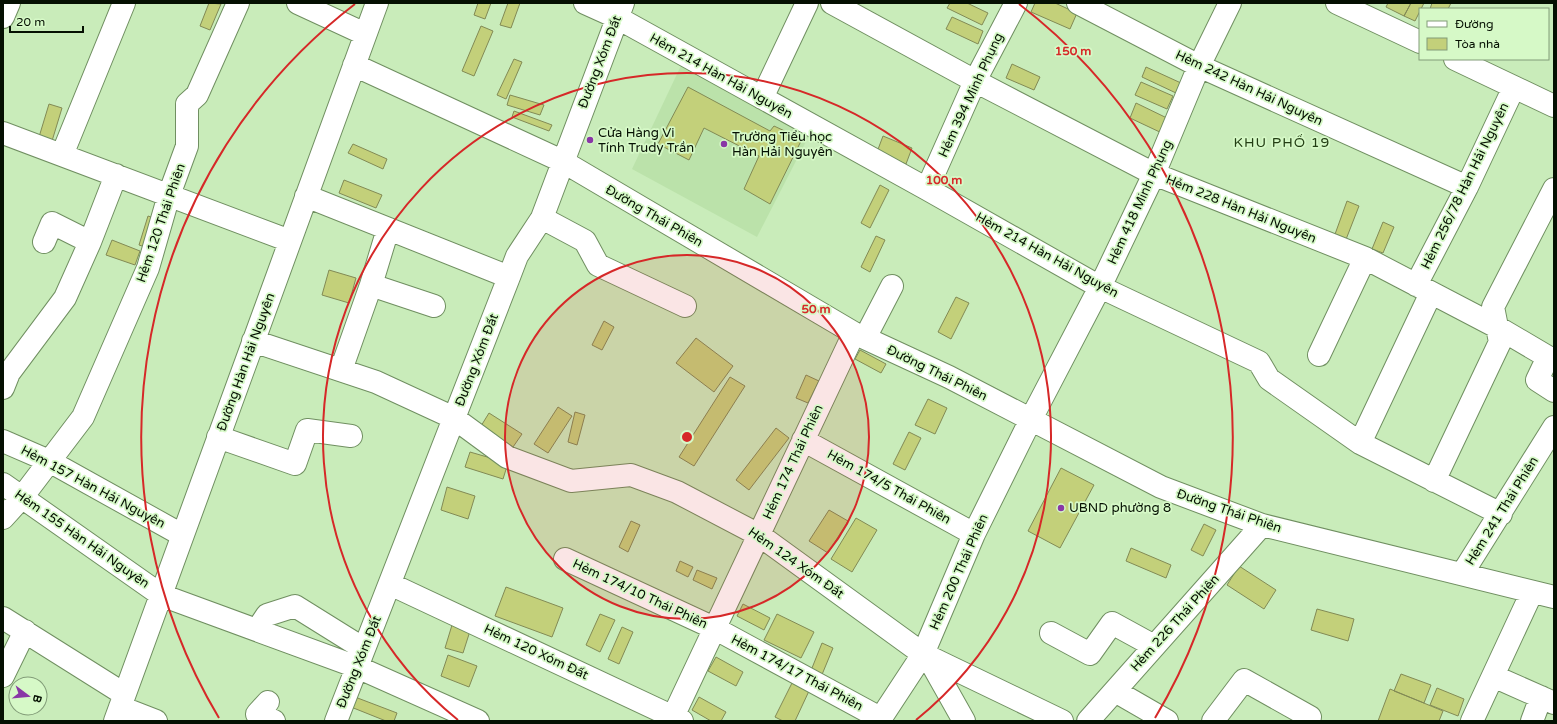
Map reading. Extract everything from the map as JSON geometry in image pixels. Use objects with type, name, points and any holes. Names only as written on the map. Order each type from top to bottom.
[{"type":"street","points":[[3,17],[9,3]]},
{"type":"street","points":[[62,155],[124,3]]},
{"type":"street","name":"Hẻm 120 Thái Phiên","points":[[3,518],[23,496],[83,417],[148,268],[169,195],[187,146],[187,104],[197,95],[238,3]]},
{"type":"street","points":[[298,3],[365,34]]},
{"type":"street","name":"Đường Hàn Hải Nguyên","points":[[120,707],[377,3]]},
{"type":"street","name":"Hẻm 214 Hàn Hải Nguyên","points":[[585,3],[620,10],[762,98],[927,188],[1100,287],[1259,362],[1269,379],[1360,443],[1501,514]]},
{"type":"street","points":[[762,98],[807,3]]},
{"type":"street","name":"Hẻm 228 Hàn Hải Nguyên","points":[[832,3],[975,81],[1154,174],[1364,258],[1497,327],[1548,357],[1537,380],[1554,391]]},
{"type":"street","name":"Hẻm 394 Minh Phụng","points":[[927,188],[975,81],[1016,3]]},
{"type":"street","name":"Hẻm 242 Hàn Hải Nguyên","points":[[1078,3],[1199,66],[1466,187]]},
{"type":"street","name":"Hẻm 418 Minh Phụng","points":[[1031,419],[1100,287],[1154,174],[1199,66],[1230,3]]},
{"type":"street","points":[[1337,3],[1419,42]]},
{"type":"street","name":"Đường Xóm Đất","points":[[336,721],[508,277],[517,256],[542,218],[562,161],[620,10]]},
{"type":"street","points":[[1458,60],[1554,106]]},
{"type":"street","name":"Đường Thái Phiên","points":[[354,65],[562,161],[860,336],[1031,419],[1161,487],[1262,525],[1554,597]]},
{"type":"street","name":"Hẻm 256/78 Hàn Hải Nguyên","points":[[1360,443],[1466,187],[1514,87]]},
{"type":"street","points":[[3,133],[290,241]]},
{"type":"street","points":[[3,388],[8,373],[65,298],[90,242],[116,175]]},
{"type":"street","points":[[1434,481],[1500,342],[1493,307],[1554,189]]},
{"type":"street","points":[[306,196],[508,277]]},
{"type":"street","points":[[542,218],[585,241],[598,265],[686,306]]},
{"type":"street","points":[[44,242],[52,223],[90,242]]},
{"type":"street","points":[[341,370],[371,285],[388,229]]},
{"type":"street","points":[[1318,354],[1364,258]]},
{"type":"street","points":[[371,285],[434,306]]},
{"type":"street","name":"Hẻm 174 Thái Phiên","points":[[675,719],[714,628],[803,440],[860,336],[892,286]]},
{"type":"street","name":"Hẻm 124 Xóm Đất","points":[[253,341],[376,382],[454,418],[508,457],[571,481],[631,475],[677,492],[759,535],[925,655],[1062,721]]},
{"type":"street","name":"Hẻm 200 Thái Phiên","points":[[879,719],[925,655],[974,534],[1031,419]]},
{"type":"street","name":"Hẻm 241 Thái Phiên","points":[[1462,574],[1501,514],[1554,427]]},
{"type":"street","points":[[218,437],[295,464],[307,430],[351,436]]},
{"type":"street","name":"Hẻm 174/5 Thái Phiên","points":[[803,440],[974,534]]},
{"type":"street","name":"Hẻm 157 Hàn Hải Nguyên","points":[[3,441],[50,461],[182,535]]},
{"type":"street","name":"Hẻm 155 Hàn Hải Nguyên","points":[[3,484],[23,496],[161,595],[257,630],[360,658]]},
{"type":"street","name":"Hẻm 226 Thái Phiên","points":[[1088,721],[1262,525]]},
{"type":"street","name":"Hẻm 174/10 Thái Phiên","points":[[565,559],[714,628]]},
{"type":"street","name":"Hẻm 120 Xóm Đất","points":[[390,584],[675,719]]},
{"type":"street","points":[[1472,721],[1532,592]]},
{"type":"street","points":[[257,630],[267,615],[295,606],[360,658],[468,719]]},
{"type":"street","points":[[3,618],[25,631],[120,707],[156,721]]},
{"type":"street","points":[[1051,633],[1090,654],[1112,623],[1154,646]]},
{"type":"street","name":"Hẻm 174/17 Thái Phiên","points":[[714,628],[879,719]]},
{"type":"street","points":[[3,676],[25,631]]},
{"type":"street","points":[[925,655],[964,721]]},
{"type":"street","points":[[1493,676],[1548,700],[1532,721]]},
{"type":"street","points":[[1213,721],[1244,680],[1310,717]]},
{"type":"street","points":[[1115,691],[1167,721]]},
{"type":"shaded area","name":"Trường Tiểu học Hàn Hải Nguyên","points":[[686,55],[817,120],[757,237],[632,169]]},
{"type":"building","points":[[209,3],[221,4],[210,30],[200,26]]},
{"type":"building","points":[[478,3],[491,3],[485,19],[474,15]]},
{"type":"building","points":[[508,3],[520,3],[511,28],[500,25]]},
{"type":"building","points":[[950,3],[967,3],[988,13],[982,25],[947,8]]},
{"type":"building","points":[[1035,3],[1055,3],[1077,13],[1070,29],[1031,12]]},
{"type":"building","points":[[1388,3],[1411,3],[1404,16],[1386,7]]},
{"type":"building","points":[[1411,3],[1424,3],[1422,8],[1419,8],[1419,13],[1415,21],[1404,16]]},
{"type":"building","points":[[1432,3],[1451,3],[1448,8],[1430,8]]},
{"type":"building","points":[[952,17],[983,31],[978,44],[946,29]]},
{"type":"building","points":[[481,26],[493,31],[474,76],[462,71]]},
{"type":"building","points":[[514,59],[522,62],[506,99],[497,95]]},
{"type":"building","points":[[1012,64],[1040,77],[1034,90],[1006,78]]},
{"type":"building","points":[[1146,67],[1181,83],[1176,93],[1142,77]]},
{"type":"building","points":[[1141,82],[1173,96],[1167,109],[1135,95]]},
{"type":"building","points":[[688,87],[770,131],[774,126],[802,139],[770,204],[744,189],[759,156],[704,128],[689,160],[658,144]]},
{"type":"building","points":[[510,95],[544,105],[540,115],[507,105]]},
{"type":"building","points":[[1136,103],[1171,120],[1164,134],[1130,118]]},
{"type":"building","points":[[49,104],[62,108],[52,141],[39,137]]},
{"type":"building","points":[[514,111],[552,125],[549,131],[512,117]]},
{"type":"building","points":[[883,136],[912,148],[906,164],[877,152]]},
{"type":"building","points":[[353,144],[387,159],[383,169],[348,153]]},
{"type":"building","points":[[344,180],[382,195],[376,208],[339,193]]},
{"type":"building","points":[[880,185],[889,190],[870,228],[861,223]]},
{"type":"building","points":[[1347,201],[1359,206],[1345,242],[1334,237]]},
{"type":"building","points":[[148,216],[157,219],[148,248],[139,245]]},
{"type":"building","points":[[1383,222],[1394,227],[1383,253],[1372,249]]},
{"type":"building","points":[[876,236],[885,240],[870,272],[861,267]]},
{"type":"building","points":[[112,240],[140,251],[135,265],[106,255]]},
{"type":"building","points":[[329,270],[356,278],[349,303],[322,295]]},
{"type":"building","points":[[956,297],[969,303],[951,339],[938,332]]},
{"type":"building","points":[[604,321],[614,327],[602,350],[592,345]]},
{"type":"building","points":[[696,338],[733,366],[714,392],[676,363]]},
{"type":"building","points":[[860,350],[886,364],[881,373],[855,359]]},
{"type":"building","points":[[806,375],[819,381],[808,403],[796,398]]},
{"type":"building","points":[[730,377],[745,386],[694,466],[679,457]]},
{"type":"building","points":[[928,399],[947,408],[935,434],[915,425]]},
{"type":"building","points":[[558,407],[572,416],[548,453],[534,444]]},
{"type":"building","points":[[575,412],[585,415],[577,445],[568,442]]},
{"type":"building","points":[[489,413],[522,434],[513,447],[481,426]]},
{"type":"building","points":[[776,428],[789,438],[749,490],[736,480]]},
{"type":"building","points":[[909,432],[921,438],[905,470],[893,464]]},
{"type":"building","points":[[470,452],[508,463],[503,479],[465,467]]},
{"type":"building","name":"UBND phường 8","points":[[1061,468],[1094,485],[1060,548],[1028,531]]},
{"type":"building","points":[[447,487],[475,496],[468,519],[441,510]]},
{"type":"building","points":[[829,510],[848,521],[828,553],[809,541]]},
{"type":"building","points":[[856,518],[877,530],[852,572],[831,559]]},
{"type":"building","points":[[631,521],[640,525],[628,552],[619,547]]},
{"type":"building","points":[[1204,524],[1216,530],[1203,556],[1191,550]]},
{"type":"building","points":[[1131,548],[1171,565],[1166,578],[1126,561]]},
{"type":"building","points":[[680,561],[693,567],[688,577],[676,571]]},
{"type":"building","points":[[1239,566],[1276,590],[1264,609],[1227,585]]},
{"type":"building","points":[[697,570],[717,578],[712,589],[693,580]]},
{"type":"building","points":[[506,587],[563,608],[552,637],[495,616]]},
{"type":"building","points":[[743,604],[770,618],[764,630],[737,616]]},
{"type":"building","points":[[1317,609],[1354,619],[1348,641],[1311,630]]},
{"type":"building","points":[[600,614],[615,620],[600,652],[586,645]]},
{"type":"building","points":[[777,614],[814,632],[801,658],[764,640]]},
{"type":"building","points":[[452,625],[470,631],[463,653],[445,648]]},
{"type":"building","points":[[622,627],[633,632],[619,664],[608,659]]},
{"type":"building","points":[[822,643],[833,648],[821,677],[810,673]]},
{"type":"building","points":[[448,655],[477,666],[469,687],[441,676]]},
{"type":"building","points":[[716,657],[743,672],[736,686],[708,671]]},
{"type":"building","points":[[1401,674],[1431,685],[1424,703],[1394,691]]},
{"type":"building","points":[[792,683],[809,691],[795,721],[783,721],[775,717]]},
{"type":"building","points":[[1437,688],[1464,699],[1458,716],[1430,705]]},
{"type":"building","points":[[1390,689],[1443,711],[1439,721],[1378,721]]},
{"type":"building","points":[[355,697],[397,713],[394,721],[386,721],[351,707]]},
{"type":"building","points":[[699,697],[726,712],[721,721],[711,721],[692,710]]},
{"type":"place","name":"Cửa Hàng Vi Tính Trudy Trần","points":[[590,140]]},
{"type":"place","name":"Trường Tiểu học Hàn Hải Nguyên","points":[[724,144]]},
{"type":"place","name":"UBND phường 8","points":[[1061,508]]},
{"type":"district","name":"KHU PHỐ 19","points":[[1282,142]]}]
